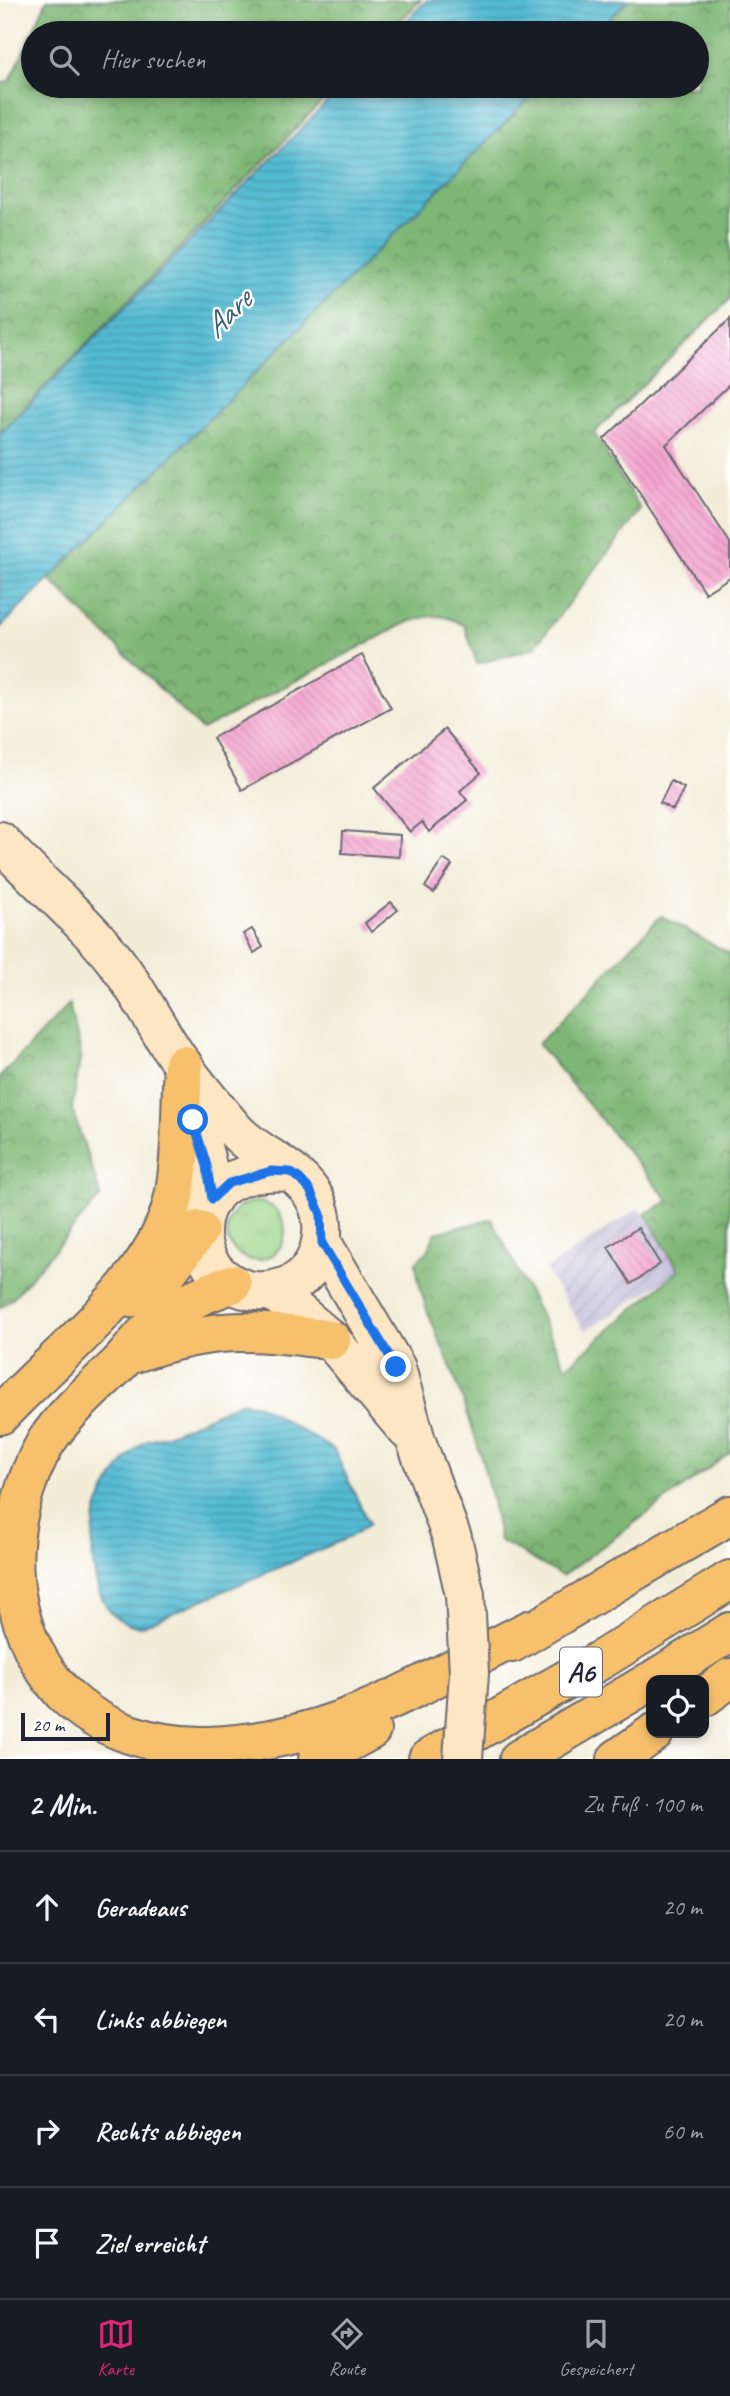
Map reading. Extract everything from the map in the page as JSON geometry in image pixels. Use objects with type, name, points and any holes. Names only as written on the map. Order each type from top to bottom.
[{"type":"highway","points":[[0,1415],[103,1314],[156,1242],[169,1215],[176,1185],[183,1065]]},
{"type":"highway","points":[[103,1314],[164,1275],[206,1215]]},
{"type":"highway","points":[[232,1284],[177,1307],[143,1335],[127,1356],[83,1399],[48,1439],[21,1486],[8,1536],[8,1590],[25,1642],[55,1685],[94,1718],[147,1740],[180,1746],[232,1744],[288,1736],[340,1723],[371,1711],[533,1629],[730,1515]]},
{"type":"highway","points":[[127,1356],[187,1336],[218,1332],[260,1331],[331,1340]]},
{"type":"highway","name":"A6","points":[[428,1759],[592,1665],[730,1580]]},
{"type":"highway","points":[[318,1759],[455,1682],[533,1629]]},
{"type":"highway","name":"A6","points":[[662,1675],[730,1632]]},
{"type":"highway","points":[[709,1693],[730,1678]]},
{"type":"highway","name":"A6","points":[[519,1759],[646,1685]]},
{"type":"highway","points":[[617,1759],[647,1738]]},
{"type":"main road","points":[[0,841],[112,956],[183,1065],[234,1130],[290,1172],[316,1200],[321,1214],[322,1243],[396,1367],[416,1441],[452,1538],[465,1595],[469,1673],[463,1759]]},
{"type":"main road","points":[[183,1065],[206,1215],[209,1264],[232,1284],[247,1290],[274,1291],[292,1284],[306,1273],[322,1243]]},
{"type":"main road","points":[[206,1215],[220,1189],[239,1179],[271,1171],[290,1172]]},
{"type":"main road","points":[[274,1291],[331,1340],[416,1441]]},
{"type":"shaded area","points":[[639,1208],[679,1271],[585,1331],[545,1270]]},
{"type":"green space","points":[[47,0],[421,0],[400,21],[37,21]]},
{"type":"green space","points":[[628,0],[730,0],[730,299],[594,433],[641,510],[534,648],[477,664],[465,626],[441,616],[419,619],[402,625],[202,730],[49,579],[530,98],[709,98],[709,21],[607,21]]},
{"type":"green space","points":[[21,57],[21,98],[325,98],[0,433],[0,84],[10,81]]},
{"type":"green space","points":[[661,916],[730,954],[730,1453],[562,1576],[499,1540],[477,1442],[427,1309],[416,1262],[428,1251],[435,1233],[492,1219],[566,1367],[679,1270],[645,1214],[669,1201],[538,1044]]},
{"type":"green space","points":[[69,1004],[81,1053],[72,1109],[101,1196],[12,1299],[0,1308],[0,1077]]},
{"type":"green space","points":[[250,1202],[262,1202],[277,1210],[285,1225],[285,1237],[277,1252],[262,1260],[250,1260],[235,1252],[227,1237],[227,1225],[235,1210]]},
{"type":"water","points":[[427,0],[628,0],[607,21],[406,21]]},
{"type":"water","name":"Aare","points":[[331,98],[530,98],[0,628],[0,434]]},
{"type":"water","points":[[240,1402],[259,1405],[334,1450],[369,1524],[350,1537],[142,1626],[125,1622],[112,1613],[102,1599],[96,1582],[92,1544],[97,1511],[104,1493],[131,1453],[146,1441],[164,1436]]},
{"type":"building","points":[[730,319],[730,384],[666,445],[730,543],[730,577],[705,593],[604,439]]},
{"type":"building","points":[[362,655],[391,708],[242,790],[213,738]]},
{"type":"building","points":[[445,729],[481,773],[460,791],[467,800],[429,832],[422,822],[410,832],[374,788]]},
{"type":"building","points":[[671,781],[684,788],[673,810],[660,803]]},
{"type":"building","points":[[343,831],[400,835],[399,857],[342,853]]},
{"type":"building","points":[[443,859],[452,865],[434,893],[425,887]]},
{"type":"building","points":[[391,902],[398,910],[371,932],[365,923]]},
{"type":"building","points":[[252,929],[263,947],[254,953],[243,934]]},
{"type":"building","points":[[638,1228],[660,1264],[631,1284],[608,1247]]},
{"type":"route","points":[[193,1120],[202,1145],[212,1199],[229,1183],[271,1171],[290,1172],[310,1190],[321,1214],[322,1243],[396,1367]]}]
